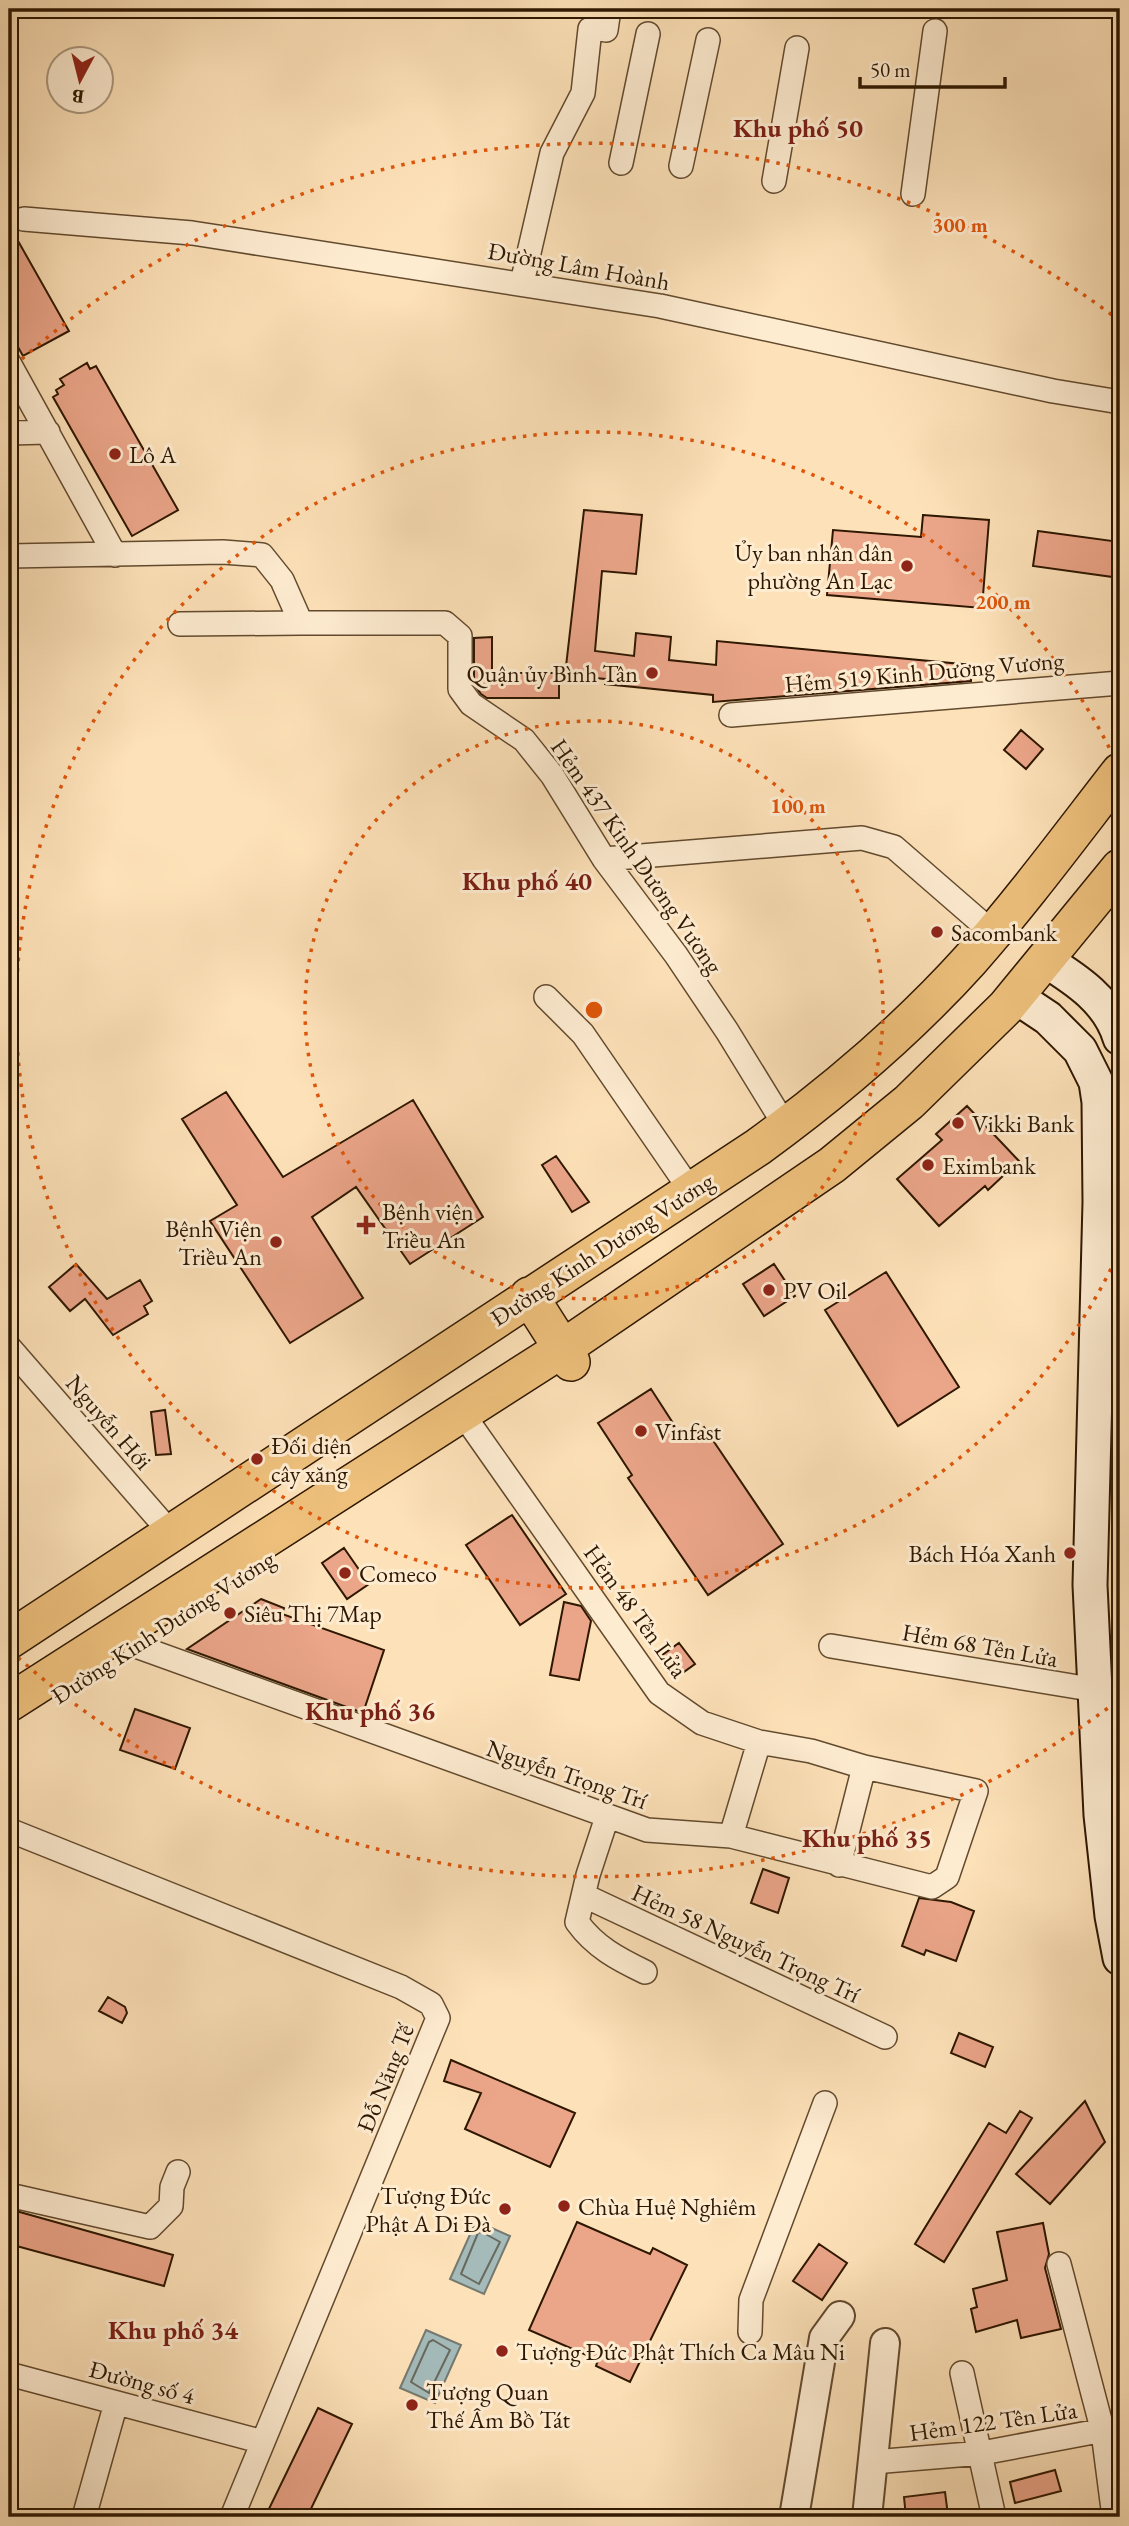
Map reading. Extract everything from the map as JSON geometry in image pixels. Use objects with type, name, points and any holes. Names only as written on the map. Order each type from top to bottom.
[{"type":"main road","name":"Đường Kinh Dương Vương","points":[[9,1640],[50,1626],[536,1306],[691,1191],[786,1127],[835,1090],[892,1040],[991,977],[1018,946],[1120,772]]},
{"type":"main road","name":"Đường Kinh Dương Vương","points":[[9,1666],[50,1626],[170,1531],[821,1130],[880,1083],[991,977],[1018,946],[1120,809]]},
{"type":"main road","name":"Đường Kinh Dương Vương","points":[[1018,946],[1120,868]]},
{"type":"main road","points":[[1018,946],[1078,981],[1112,1019],[1120,1038]]},
{"type":"main road","name":"Đường Kinh Dương Vương","points":[[9,1703],[122,1640],[566,1356],[832,1165],[909,1102],[984,1027],[991,977]]},
{"type":"main road","points":[[991,977],[1048,1018],[1080,1050],[1097,1082],[1100,1202],[1090,1573],[1108,1692],[1101,1815],[1112,1916],[1120,1958]]},
{"type":"main road","points":[[536,1306],[566,1356]]},
{"type":"main road","name":"Đường Kinh Dương Vương","points":[[9,1728],[122,1640]]},
{"type":"street","points":[[522,284],[551,153],[583,93],[601,23]]},
{"type":"street","points":[[913,194],[935,31]]},
{"type":"street","points":[[621,163],[648,34]]},
{"type":"street","points":[[681,166],[708,40]]},
{"type":"street","points":[[774,181],[797,48]]},
{"type":"street","name":"Đường Lâm Hoành","points":[[24,219],[192,233],[660,306],[1053,391],[1120,402]]},
{"type":"street","points":[[9,363],[115,555]]},
{"type":"street","points":[[9,433],[48,432]]},
{"type":"street","points":[[9,556],[223,552],[262,555],[282,580],[301,623],[180,624]]},
{"type":"street","name":"Hẻm 437 Kinh Dương Vương","points":[[301,623],[445,623],[460,636],[460,689],[471,704],[524,740],[552,775],[604,859],[676,955],[786,1127]]},
{"type":"street","name":"Hẻm 519 Kinh Dương Vương","points":[[732,715],[1120,683]]},
{"type":"street","points":[[604,859],[862,838],[894,847],[978,922],[1018,946]]},
{"type":"street","points":[[546,997],[583,1034],[691,1191]]},
{"type":"street","name":"Nguyễn Hới","points":[[9,1347],[170,1531]]},
{"type":"street","name":"Hẻm 48 Tên Lửa","points":[[467,1420],[659,1693],[702,1723],[759,1742],[811,1751],[976,1791]]},
{"type":"street","name":"Nguyễn Trọng Trí","points":[[122,1640],[647,1830],[731,1836],[932,1887],[947,1877],[976,1791]]},
{"type":"street","name":"Hẻm 68 Tên Lửa","points":[[831,1646],[1108,1692]]},
{"type":"street","points":[[731,1836],[759,1742]]},
{"type":"street","points":[[839,1865],[864,1766]]},
{"type":"street","points":[[607,1816],[588,1875],[577,1922],[588,1937],[614,1958],[645,1972]]},
{"type":"street","name":"Đỗ Năng Tế","points":[[9,1829],[401,1987],[431,2004],[438,2018],[232,2517]]},
{"type":"street","name":"Hẻm 58 Nguyễn Trọng Trí","points":[[585,1896],[885,2038]]},
{"type":"street","points":[[750,2332],[751,2300],[825,2103]]},
{"type":"street","points":[[9,2195],[150,2227],[171,2206],[172,2187],[178,2172]]},
{"type":"street","points":[[1059,2264],[1112,2430],[1114,2517]]},
{"type":"street","points":[[794,2517],[824,2338],[840,2316]]},
{"type":"street","points":[[867,2517],[885,2343]]},
{"type":"street","points":[[962,2373],[982,2453],[994,2517]]},
{"type":"street","name":"Đường số 4","points":[[9,2374],[262,2442]]},
{"type":"street","points":[[84,2517],[116,2403]]},
{"type":"street","name":"Hẻm 122 Tên Lửa","points":[[873,2462],[982,2453],[1112,2430]]},
{"type":"water","points":[[476,2221],[510,2236],[484,2294],[450,2279]]},
{"type":"water","points":[[426,2330],[461,2345],[435,2403],[400,2388]]},
{"type":"building","points":[[9,225],[69,331],[23,356],[9,331]]},
{"type":"building","name":"Lô A","points":[[87,363],[90,369],[96,366],[178,510],[132,536],[53,397],[58,394],[56,390],[64,385],[60,379]]},
{"type":"building","points":[[584,510],[642,515],[636,574],[602,571],[595,651],[634,656],[636,633],[671,637],[669,660],[716,665],[717,641],[972,665],[971,681],[713,702],[713,695],[605,684],[605,679],[565,675]]},
{"type":"building","name":"Ủy ban nhân dân phường An Lạc","points":[[923,515],[989,520],[982,608],[827,595],[833,530],[921,537]]},
{"type":"building","points":[[1038,531],[1120,542],[1120,578],[1033,566]]},
{"type":"building","points":[[492,637],[492,673],[559,673],[559,698],[487,698],[481,694],[474,684],[474,638]]},
{"type":"building","points":[[1021,730],[1043,749],[1026,769],[1004,750]]},
{"type":"building","name":"Bệnh Viện Triều An","points":[[226,1092],[283,1177],[413,1100],[483,1217],[410,1264],[356,1187],[312,1217],[363,1298],[290,1343],[210,1221],[237,1205],[182,1119]]},
{"type":"building","points":[[967,1106],[1019,1161],[988,1190],[985,1186],[939,1226],[897,1179],[942,1140],[936,1134]]},
{"type":"building","points":[[556,1156],[589,1202],[572,1212],[542,1165]]},
{"type":"building","points":[[76,1264],[107,1299],[140,1280],[152,1301],[144,1306],[148,1314],[113,1335],[85,1299],[70,1311],[49,1287]]},
{"type":"building","name":"PV Oil","points":[[774,1264],[795,1296],[764,1316],[743,1284]]},
{"type":"building","points":[[886,1272],[959,1387],[898,1426],[825,1310]]},
{"type":"building","points":[[651,1389],[684,1440],[704,1427],[783,1544],[708,1595],[628,1478],[632,1475],[598,1423]]},
{"type":"building","points":[[165,1410],[171,1454],[156,1455],[151,1412]]},
{"type":"building","points":[[512,1515],[566,1594],[520,1625],[466,1545]]},
{"type":"building","name":"Comeco","points":[[344,1548],[369,1584],[347,1599],[322,1563]]},
{"type":"building","points":[[261,1599],[284,1608],[282,1614],[384,1650],[363,1713],[187,1649]]},
{"type":"building","points":[[564,1602],[581,1606],[591,1621],[579,1680],[550,1675]]},
{"type":"building","points":[[679,1643],[695,1664],[674,1679],[658,1658]]},
{"type":"building","points":[[135,1709],[190,1728],[175,1769],[120,1750]]},
{"type":"building","points":[[763,1869],[789,1878],[778,1913],[751,1903]]},
{"type":"building","points":[[919,1898],[951,1902],[974,1911],[956,1961],[926,1950],[924,1955],[902,1946]]},
{"type":"building","points":[[108,1997],[125,2007],[127,2013],[122,2023],[99,2011]]},
{"type":"building","points":[[959,2033],[993,2047],[985,2067],[951,2053]]},
{"type":"building","points":[[451,2060],[575,2113],[550,2167],[465,2129],[481,2093],[444,2081]]},
{"type":"building","points":[[1085,2101],[1105,2142],[1050,2204],[1016,2174]]},
{"type":"building","points":[[1020,2111],[1032,2118],[944,2262],[915,2244],[989,2123],[1006,2133]]},
{"type":"building","points":[[9,2209],[173,2255],[164,2286],[9,2244]]},
{"type":"building","points":[[577,2222],[650,2254],[653,2248],[687,2265],[630,2382],[596,2366],[598,2360],[529,2330]]},
{"type":"building","points":[[1043,2223],[1049,2254],[1045,2268],[1061,2329],[1021,2338],[1017,2320],[976,2332],[971,2309],[977,2307],[973,2289],[1007,2280],[997,2232]]},
{"type":"building","points":[[819,2244],[847,2263],[822,2300],[793,2281]]},
{"type":"building","points":[[318,2408],[352,2424],[307,2517],[265,2517]]},
{"type":"building","points":[[1055,2470],[1061,2491],[1015,2503],[1010,2482]]},
{"type":"building","points":[[945,2492],[948,2515],[906,2517],[904,2497]]},
{"type":"place","name":"Lô A","points":[[115,454]]},
{"type":"place","name":"Ủy ban nhân dân phường An Lạc","points":[[907,566]]},
{"type":"place","name":"Quận ủy Bình Tân","points":[[652,673]]},
{"type":"place","name":"Sacombank","points":[[937,932]]},
{"type":"place","name":"Vikki Bank","points":[[958,1123]]},
{"type":"place","name":"Eximbank","points":[[928,1165]]},
{"type":"place","name":"Bệnh viện Triều An","points":[[366,1225]]},
{"type":"place","name":"Bệnh Viện Triều An","points":[[276,1242]]},
{"type":"place","name":"PV Oil","points":[[769,1290]]},
{"type":"place","name":"Vinfast","points":[[641,1431]]},
{"type":"place","name":"Đối diện cây xăng","points":[[257,1459]]},
{"type":"place","name":"Bách Hóa Xanh","points":[[1070,1553]]},
{"type":"place","name":"Comeco","points":[[345,1573]]},
{"type":"place","name":"Siêu Thị 7Map","points":[[230,1613]]},
{"type":"place","name":"Chùa Huệ Nghiêm","points":[[564,2206]]},
{"type":"place","name":"Tượng Đức Phật A Di Đà","points":[[505,2209]]},
{"type":"place","name":"Tượng Đức Phật Thích Ca Mâu Ni","points":[[502,2351]]},
{"type":"place","name":"Tượng Quan Thế Âm Bồ Tát","points":[[412,2405]]},
{"type":"district","name":"Khu phố 50","points":[[798,128]]},
{"type":"district","name":"Khu phố 40","points":[[527,881]]},
{"type":"district","name":"Khu phố 36","points":[[370,1711]]},
{"type":"district","name":"Khu phố 35","points":[[867,1838]]},
{"type":"district","name":"Khu phố 34","points":[[173,2330]]}]
